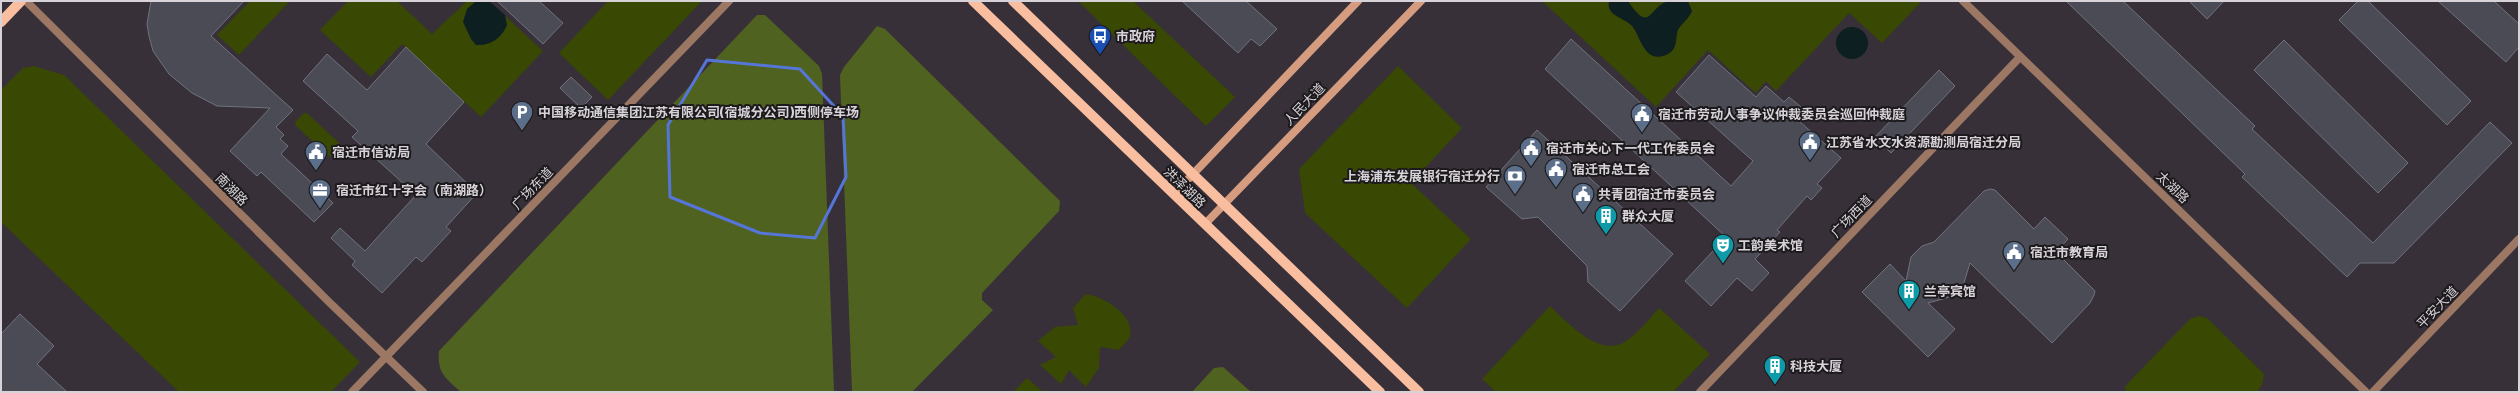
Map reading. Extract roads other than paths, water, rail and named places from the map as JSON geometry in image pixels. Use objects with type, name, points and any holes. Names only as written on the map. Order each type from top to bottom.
[{"type":"main road","points":[[1,22],[21,1]]},
{"type":"main road","name":"洪泽湖路","points":[[973,1],[1380,392]]},
{"type":"main road","name":"洪泽湖路","points":[[1013,1],[1225,203],[1419,392]]},
{"type":"main road","points":[[1174,194],[1358,1]]},
{"type":"main road","name":"人民大道","points":[[1205,224],[1421,1]]},
{"type":"street","name":"南湖路","points":[[26,1],[423,392]]},
{"type":"street","name":"广场东道","points":[[352,392],[728,1]]},
{"type":"street","name":"太湖路","points":[[1963,1],[2366,392]]},
{"type":"street","name":"广场西道","points":[[1700,392],[2020,57]]},
{"type":"street","name":"平安大道","points":[[2373,392],[2519,239]]},
{"type":"place","name":"市政府","points":[[1100,56]]},
{"type":"place","name":"中国移动通信集团江苏有限公司(宿城分公司)西侧停车场","points":[[522,132]]},
{"type":"place","name":"宿迁市劳动人事争议仲裁委员会巡回仲裁庭","points":[[1642,134]]},
{"type":"place","name":"江苏省水文水资源勘测局宿迁分局","points":[[1810,162]]},
{"type":"place","name":"宿迁市关心下一代工作委员会","points":[[1531,168]]},
{"type":"place","name":"宿迁市信访局","points":[[316,172]]},
{"type":"place","name":"宿迁市总工会","points":[[1556,188]]},
{"type":"place","name":"上海浦东发展银行宿迁分行","points":[[1515,196]]},
{"type":"place","name":"宿迁市红十字会（南湖路）","points":[[320,210]]},
{"type":"place","name":"共青团宿迁市委员会","points":[[1583,214]]},
{"type":"place","name":"群众大厦","points":[[1606,236]]},
{"type":"place","name":"工韵美术馆","points":[[1723,264]]},
{"type":"place","name":"宿迁市教育局","points":[[2014,272]]},
{"type":"place","name":"兰亭宾馆","points":[[1909,310]]},
{"type":"place","name":"科技大厦","points":[[1775,386]]}]
